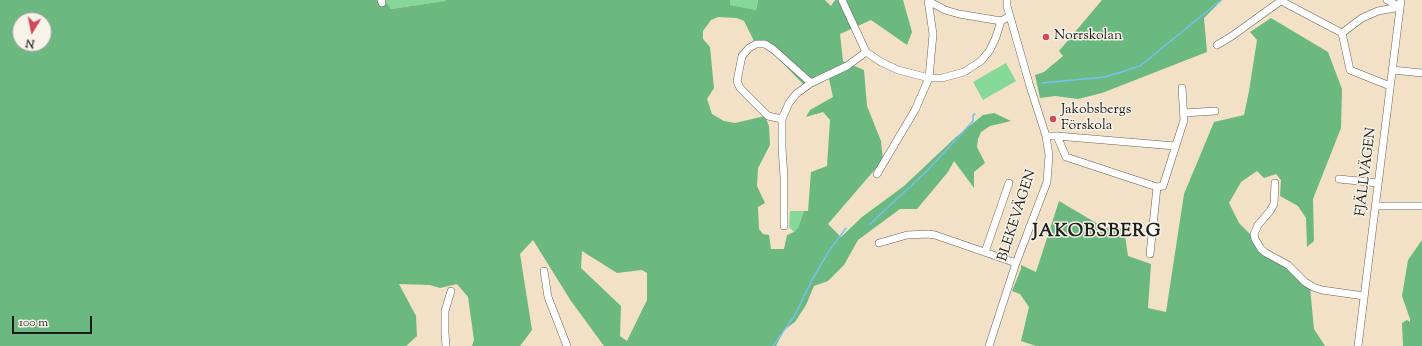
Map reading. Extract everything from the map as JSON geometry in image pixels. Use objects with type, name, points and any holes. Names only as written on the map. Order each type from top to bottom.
[{"type":"street","points":[[842,0],[866,52],[881,62],[898,70],[929,78],[942,78],[964,72],[981,61],[990,50],[996,37],[1000,21]]},
{"type":"street","name":"BLEKEVÄGEN","points":[[989,346],[1016,263],[1047,182],[1049,156],[1046,136],[1029,83],[1007,0]]},
{"type":"street","points":[[1387,0],[1400,4]]},
{"type":"street","points":[[1217,45],[1284,1],[1342,33],[1350,70],[1390,86]]},
{"type":"street","points":[[877,174],[915,110],[929,78],[933,34],[929,2],[945,10],[959,14],[1000,21],[1010,16]]},
{"type":"street","points":[[1342,33],[1378,11],[1400,4]]},
{"type":"street","name":"FJÄLLVÄGEN","points":[[1358,346],[1400,4]]},
{"type":"street","points":[[782,119],[768,116],[740,88],[737,81],[742,56],[749,48],[756,44],[765,44],[773,49],[811,83]]},
{"type":"street","points":[[784,226],[782,119],[789,103],[796,94],[811,83],[847,66],[866,52]]},
{"type":"street","points":[[1392,70],[1422,73]]},
{"type":"street","points":[[1058,136],[1066,157],[1158,187],[1163,186],[1184,120],[1182,88]]},
{"type":"street","points":[[1184,112],[1215,111]]},
{"type":"street","points":[[1046,136],[1175,146]]},
{"type":"street","points":[[1339,179],[1378,183]]},
{"type":"street","points":[[985,252],[1009,183]]},
{"type":"street","points":[[1275,183],[1274,204],[1258,225],[1254,234],[1255,239],[1261,249],[1288,264],[1305,282],[1313,287],[1322,290],[1364,296]]},
{"type":"street","points":[[1150,254],[1158,187]]},
{"type":"street","points":[[1376,206],[1422,206]]},
{"type":"street","points":[[879,243],[907,235],[935,235],[1016,263]]},
{"type":"street","points":[[544,271],[548,296],[566,346]]},
{"type":"street","points":[[446,346],[445,311],[451,291]]},
{"type":"green space","points":[[0,0],[385,0],[391,9],[446,0],[730,0],[730,5],[756,10],[758,0],[825,0],[831,6],[835,0],[903,0],[912,32],[907,45],[871,20],[840,34],[843,61],[864,70],[867,106],[881,141],[883,160],[828,224],[841,237],[862,217],[904,186],[956,137],[983,115],[994,113],[1011,121],[990,126],[981,132],[977,147],[985,163],[974,172],[974,188],[954,161],[948,172],[917,209],[900,209],[858,240],[844,265],[828,281],[814,286],[806,305],[795,322],[784,330],[776,346],[604,346],[571,301],[533,240],[520,254],[532,330],[520,346],[472,346],[474,340],[468,297],[457,284],[440,288],[430,285],[399,284],[416,316],[417,336],[406,346],[0,346]],"holes":[[[718,17],[737,18],[744,21],[754,41],[758,40],[773,53],[803,84],[813,87],[829,79],[833,97],[810,110],[806,117],[823,112],[830,120],[827,166],[811,172],[808,211],[804,211],[798,228],[794,232],[787,235],[784,249],[771,249],[769,235],[763,234],[759,229],[758,207],[765,203],[757,186],[758,168],[770,145],[769,126],[765,116],[735,123],[724,121],[712,114],[707,99],[714,88],[710,47],[703,39],[703,31],[711,20]],[[582,251],[617,273],[642,270],[647,273],[647,300],[627,341],[620,336],[621,306],[581,268]]]},
{"type":"green space","points":[[385,0],[446,0],[391,9]]},
{"type":"green space","points":[[730,0],[758,0],[756,10],[729,5]]},
{"type":"green space","points":[[1102,0],[1222,0],[1204,18],[1207,52],[1102,93],[1078,99],[1055,96],[1040,98],[1035,75],[1044,72],[1063,56],[1059,51]]},
{"type":"green space","points":[[1271,18],[1328,52],[1342,89],[1341,128],[1313,199],[1314,241],[1307,247],[1306,218],[1298,206],[1280,196],[1281,180],[1276,174],[1264,178],[1257,171],[1241,182],[1229,203],[1239,223],[1251,235],[1252,241],[1259,251],[1288,269],[1310,288],[1314,329],[1325,346],[1036,346],[1021,341],[1029,307],[1020,294],[1012,291],[1021,269],[1021,265],[1036,272],[1059,201],[1103,227],[1124,229],[1128,256],[1151,264],[1148,308],[1166,312],[1184,194],[1214,122],[1244,115],[1257,40],[1250,32]]},
{"type":"green space","points":[[1006,63],[1016,81],[983,100],[973,82]]},
{"type":"green space","points":[[790,211],[804,211],[798,228],[794,232],[789,227]]},
{"type":"green space","points":[[1422,240],[1422,346],[1403,346],[1402,323],[1407,320],[1410,322],[1402,296],[1408,260]]},
{"type":"waterway","points":[[1042,83],[1105,77],[1140,66],[1221,0]]},
{"type":"waterway","points":[[869,225],[928,170],[973,121],[973,115],[975,114]]},
{"type":"waterway","points":[[773,346],[795,315],[812,280],[829,251],[846,228]]},
{"type":"place","name":"Norrskolan","points":[[1046,37]]},
{"type":"place","name":"Jakobsbergs Förskola","points":[[1053,119]]},
{"type":"district","name":"JAKOBSBERG","points":[[1097,233]]}]
